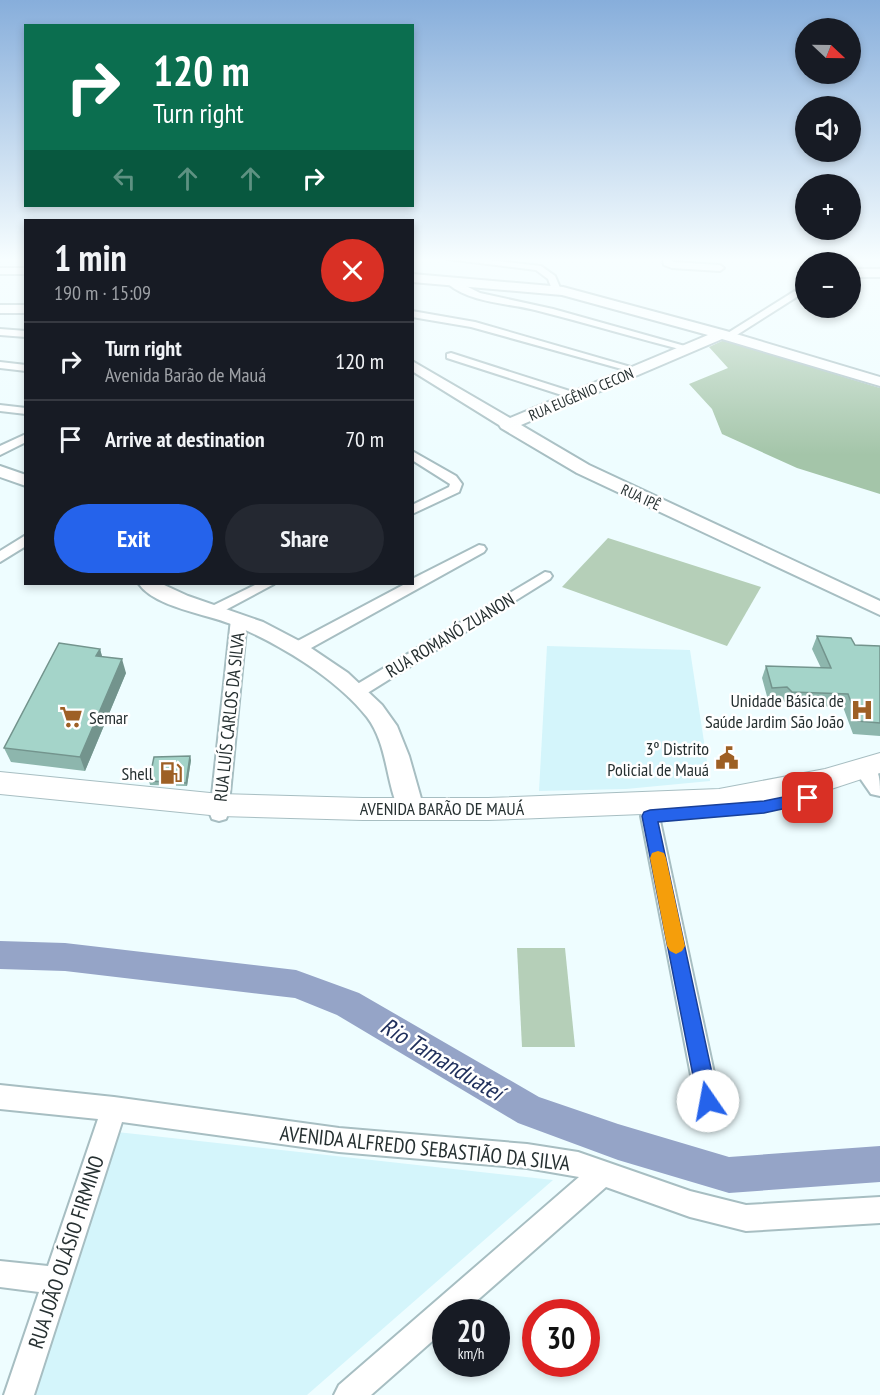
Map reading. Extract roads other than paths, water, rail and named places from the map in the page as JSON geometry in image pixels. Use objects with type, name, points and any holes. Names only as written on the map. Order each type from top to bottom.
[{"type":"main road","name":"AVENIDA BARÃO DE MAUÁ","points":[[0,783],[329,820],[488,809],[719,800],[876,775]]},
{"type":"main road","name":"AVENIDA BARÃO DE MAUÁ","points":[[411,814],[650,816],[764,807],[876,775]]},
{"type":"main road","name":"AVENIDA BARÃO DE MAUÁ","points":[[0,794],[219,809]]},
{"type":"street","points":[[472,324],[636,370]]},
{"type":"street","points":[[598,324],[687,348]]},
{"type":"street","points":[[684,324],[880,382]]},
{"type":"street","points":[[725,335],[743,324]]},
{"type":"street","points":[[0,332],[24,334]]},
{"type":"street","name":"RUA EUGÊNIO CECON","points":[[507,425],[687,348],[725,335]]},
{"type":"street","points":[[451,356],[575,396]]},
{"type":"street","points":[[0,365],[24,368]]},
{"type":"street","name":"RUA IPÊ","points":[[414,366],[507,425],[583,469],[880,609]]},
{"type":"street","points":[[5,408],[24,397]]},
{"type":"street","points":[[5,408],[24,411]]},
{"type":"street","points":[[0,451],[24,438]]},
{"type":"street","points":[[414,455],[452,479],[456,484],[455,489],[414,509]]},
{"type":"street","points":[[0,471],[24,480]]},
{"type":"street","points":[[0,558],[24,540]]},
{"type":"street","points":[[414,585],[479,549]]},
{"type":"street","name":"RUA ROMANÓ ZUANON","points":[[355,693],[545,576]]},
{"type":"street","points":[[152,585],[171,596],[239,619],[278,637],[355,693],[384,725],[401,769],[411,814]]},
{"type":"street","points":[[213,611],[265,585]]},
{"type":"street","points":[[296,649],[413,585]]},
{"type":"street","name":"RUA LUÍS CARLOS DA SILVA","points":[[219,809],[239,619]]},
{"type":"street","points":[[650,816],[708,1101]]},
{"type":"street","name":"AVENIDA ALFREDO SEBASTIÃO DA SILVA","points":[[0,1097],[114,1109],[339,1140],[528,1156],[578,1164],[690,1204],[746,1218],[789,1218],[880,1210]]},
{"type":"street","name":"RUA JOÃO OLÁSIO FIRMINO","points":[[19,1395],[114,1109]]},
{"type":"street","points":[[349,1395],[604,1172]]},
{"type":"street","points":[[0,1274],[56,1281]]},
{"type":"waterway","name":"Rio Tamanduateí","points":[[0,955],[65,957],[296,984],[348,1004],[530,1111],[618,1142],[729,1175],[880,1164]]},
{"type":"place","name":"Unidade Básica de Saúde Jardim São João","points":[[862,710]]},
{"type":"place","name":"Semar","points":[[71,717]]},
{"type":"place","name":"3º Distrito Policial de Mauá","points":[[727,758]]},
{"type":"place","name":"Shell","points":[[171,773]]}]
